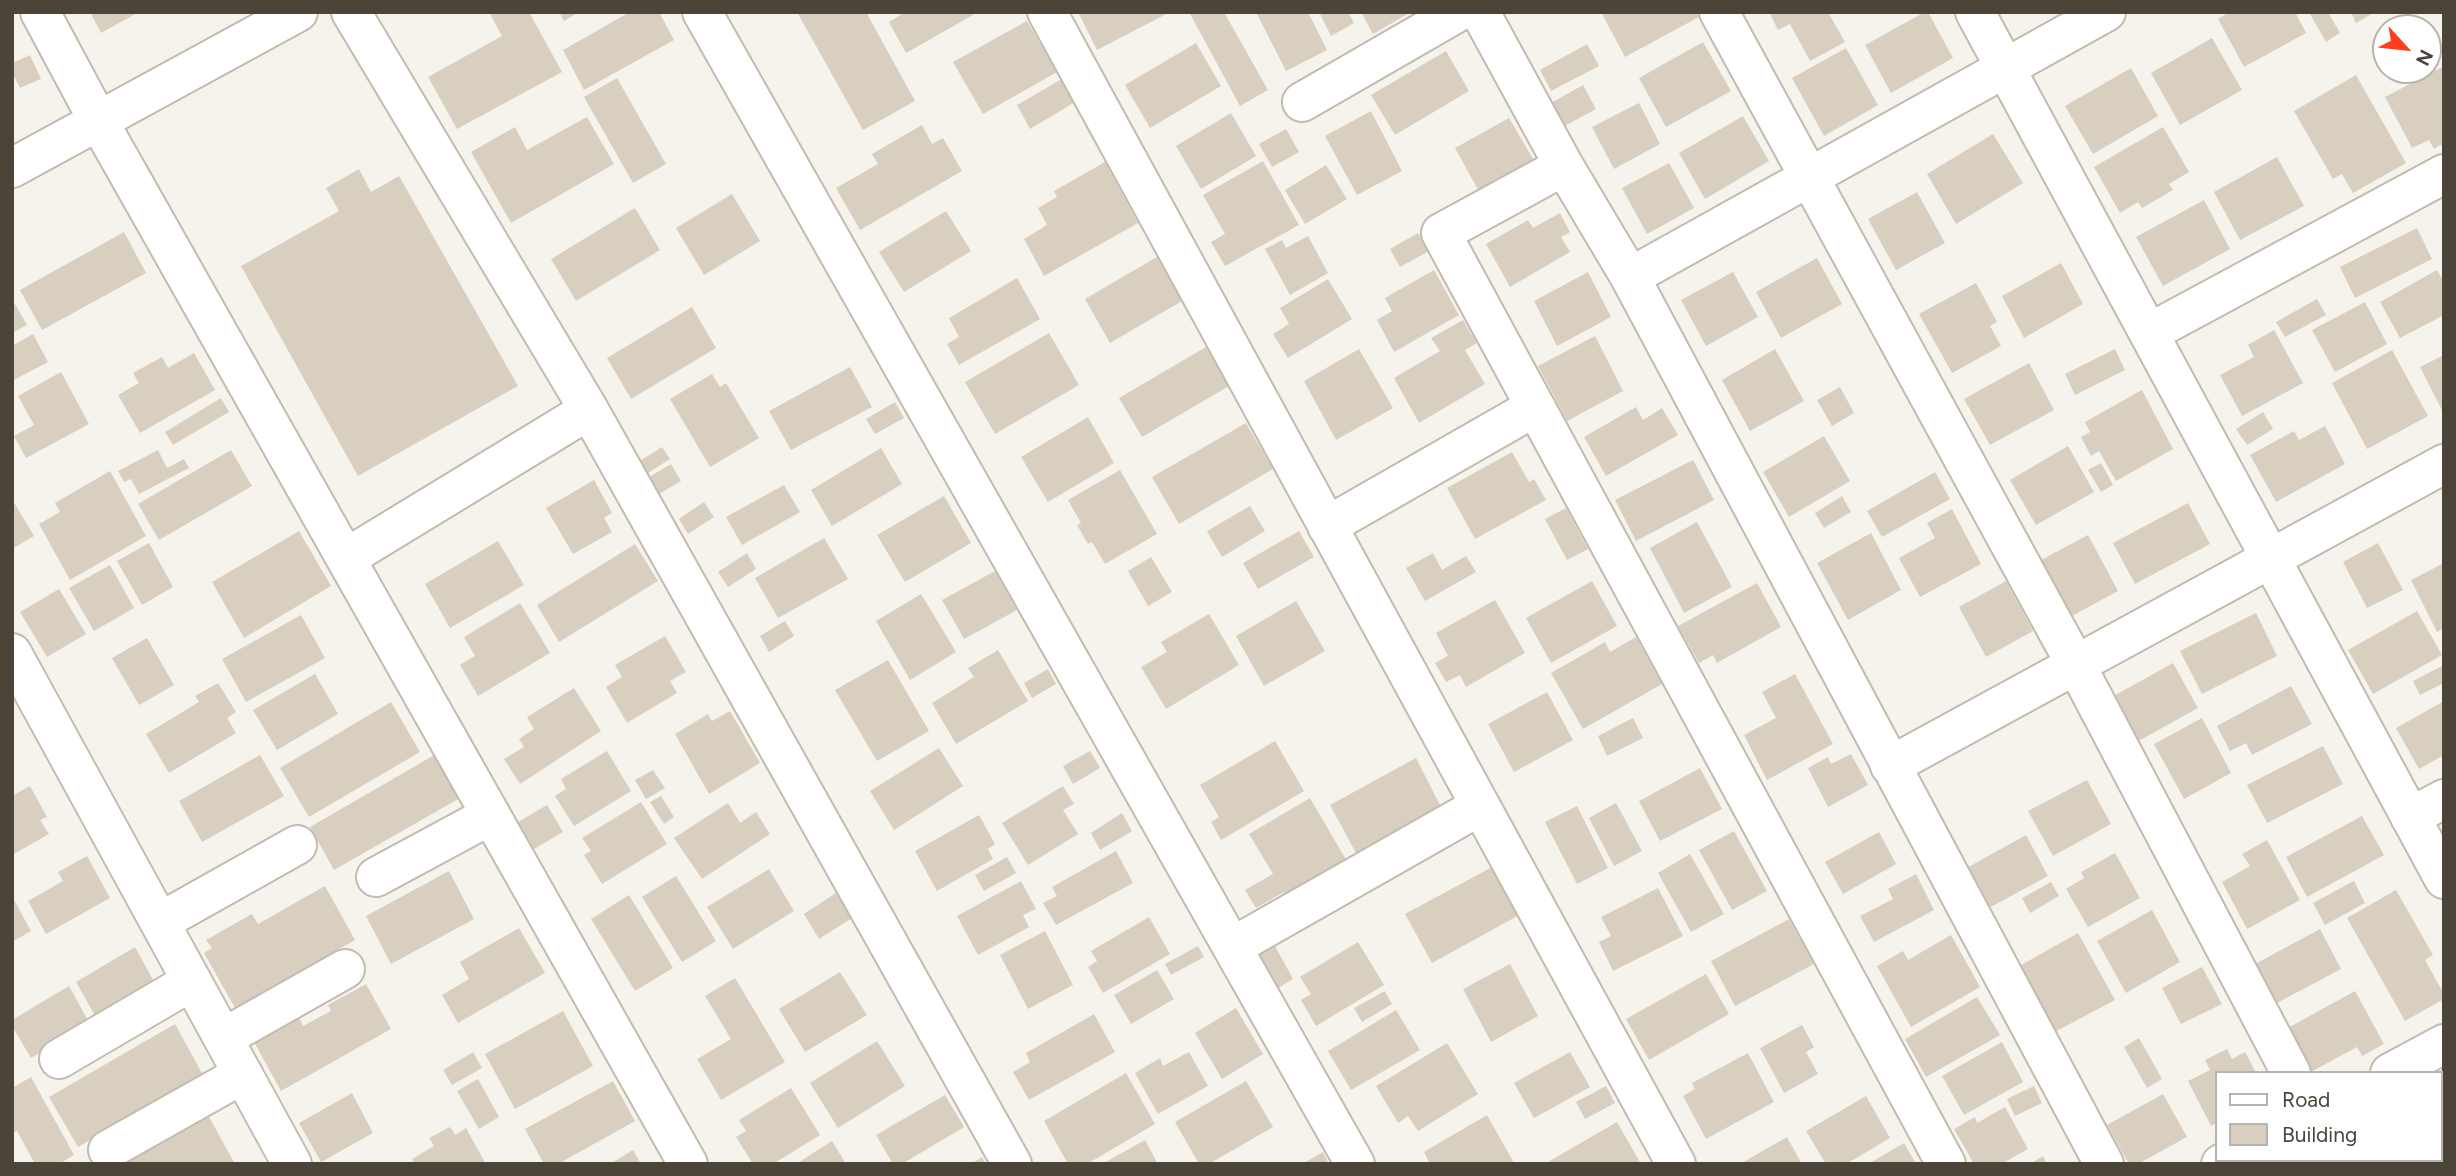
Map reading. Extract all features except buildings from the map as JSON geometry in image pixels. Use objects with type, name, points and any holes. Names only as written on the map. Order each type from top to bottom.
[{"type":"street","points":[[40,12],[688,1164]]},
{"type":"street","points":[[12,168],[298,12]]},
{"type":"street","points":[[351,12],[589,410],[1012,1164]]},
{"type":"street","points":[[702,12],[1355,1164]]},
{"type":"street","points":[[1047,12],[1676,1164]]},
{"type":"street","points":[[1302,102],[1458,12]]},
{"type":"street","points":[[1480,12],[1564,166],[1630,277],[2104,1164]]},
{"type":"street","points":[[1719,12],[2076,665],[2290,1071]]},
{"type":"street","points":[[1975,12],[2444,879]]},
{"type":"street","points":[[1630,277],[2106,12]]},
{"type":"street","points":[[1564,166],[1441,233],[1946,1164]]},
{"type":"street","points":[[2149,333],[2444,174]]},
{"type":"street","points":[[1327,526],[1535,407]]},
{"type":"street","points":[[346,558],[589,410]]},
{"type":"street","points":[[1890,766],[2444,464]]},
{"type":"street","points":[[12,653],[292,1164]]},
{"type":"street","points":[[2410,817],[2444,799]]},
{"type":"street","points":[[1232,947],[1480,806]]},
{"type":"street","points":[[376,877],[491,815]]},
{"type":"street","points":[[160,922],[297,845]]},
{"type":"street","points":[[223,1038],[345,968]]},
{"type":"street","points":[[59,1059],[192,981]]},
{"type":"street","points":[[2394,1071],[2444,1044]]},
{"type":"street","points":[[108,1150],[243,1074]]}]
